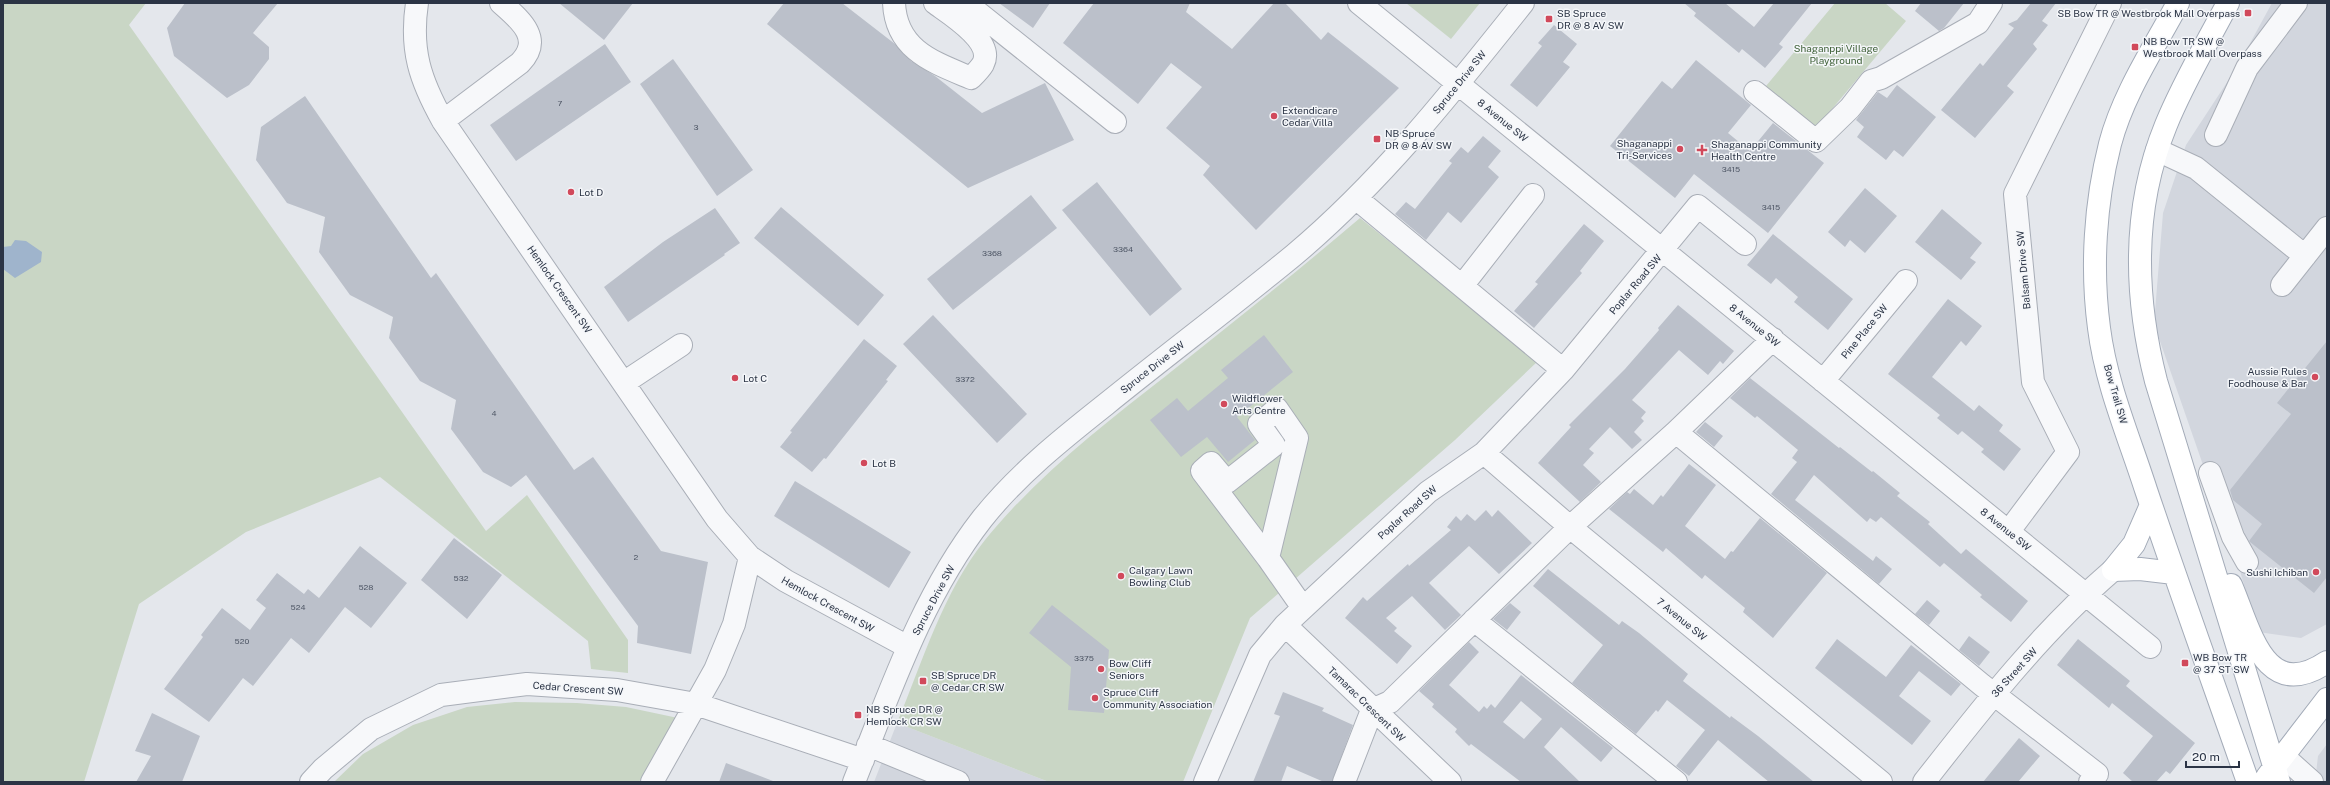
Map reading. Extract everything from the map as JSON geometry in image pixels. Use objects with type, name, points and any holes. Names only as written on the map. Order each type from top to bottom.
[{"type":"main road","name":"Bow Trail SW","points":[[2178,3],[2146,61],[2111,142],[2104,174],[2096,235],[2096,293],[2099,329],[2115,397],[2174,573],[2248,782]]},
{"type":"main road","points":[[2228,3],[2186,81],[2166,124],[2157,150],[2146,188],[2139,245],[2139,280],[2143,318],[2156,381],[2275,772]]},
{"type":"main road","name":"36 Street SW","points":[[2113,570],[2134,544],[2152,505]]},
{"type":"main road","points":[[2210,557],[2230,583],[2260,655],[2274,670],[2288,675],[2313,672],[2327,662]]},
{"type":"main road","points":[[2113,570],[2140,569],[2174,573]]},
{"type":"main road","points":[[2275,772],[2327,699]]},
{"type":"street","name":"Hemlock Crescent SW","points":[[417,3],[414,35],[419,72],[428,94],[443,121],[625,382],[718,519],[750,558],[786,581],[908,647]]},
{"type":"street","points":[[443,121],[520,62],[529,50],[530,38],[524,26],[501,3]]},
{"type":"street","points":[[894,3],[894,20],[905,40],[928,60],[971,78],[983,64],[985,53],[978,38],[935,3]]},
{"type":"street","points":[[966,3],[1115,122]]},
{"type":"street","name":"8 Avenue SW","points":[[1359,3],[2150,647]]},
{"type":"street","name":"Spruce Drive SW","points":[[854,782],[908,647],[924,612],[963,546],[1001,497],[1035,463],[1084,422],[1295,254],[1357,199],[1382,173],[1459,84],[1523,3]]},
{"type":"street","points":[[1756,92],[1816,141],[1850,108],[1871,81],[1881,78],[1978,23],[1990,3]]},
{"type":"street","name":"Balsam Drive SW","points":[[2009,531],[2068,452],[2033,382],[2015,194],[2110,3]]},
{"type":"street","points":[[2216,135],[2247,68],[2296,3]]},
{"type":"street","points":[[2157,150],[2196,168],[2305,256]]},
{"type":"street","points":[[1462,286],[1533,195]]},
{"type":"street","points":[[1357,199],[1563,370]]},
{"type":"street","name":"Poplar Road SW","points":[[1206,782],[1260,655],[1284,625],[1428,492],[1484,453],[1563,370],[1698,206],[1745,244]]},
{"type":"street","points":[[2282,285],[2327,228]]},
{"type":"street","name":"Pine Place SW","points":[[1823,380],[1906,280]]},
{"type":"street","points":[[1344,782],[1372,710],[1390,702],[1570,527],[1676,432],[1773,339]]},
{"type":"street","points":[[625,382],[681,345]]},
{"type":"street","points":[[1268,558],[1297,438],[1277,409],[1259,424],[1274,445],[1227,482],[1211,463],[1202,471],[1268,558],[1303,608]]},
{"type":"street","points":[[1676,432],[1993,694],[2097,774],[2090,782]]},
{"type":"street","name":"7 Avenue SW","points":[[1484,453],[1570,527],[1881,782]]},
{"type":"street","points":[[2210,473],[2233,537],[2247,562]]},
{"type":"street","points":[[652,782],[715,670],[734,624],[750,558]]},
{"type":"street","name":"36 Street SW","points":[[1924,782],[1993,694],[2086,594],[2113,570]]},
{"type":"street","points":[[1474,620],[1676,782]]},
{"type":"street","name":"Tamarac Crescent SW","points":[[1284,625],[1372,710],[1450,782]]},
{"type":"street","name":"Cedar Crescent SW","points":[[311,782],[323,769],[371,729],[441,695],[527,684],[617,690],[696,704],[866,752],[958,782]]},
{"type":"street","points":[[2275,772],[2312,782]]},
{"type":"shaded area","points":[[2272,3],[2327,3],[2327,624],[2301,638],[2258,632],[2232,544],[2154,324],[2163,213],[2186,145],[2237,67]]},
{"type":"shaded area","points":[[897,723],[1049,782],[874,782]]},
{"type":"shaded area","points":[[2327,744],[2327,782],[2315,782],[2318,756]]},
{"type":"green space","points":[[3,3],[146,3],[129,25],[486,531],[527,495],[628,640],[628,673],[591,669],[588,641],[380,477],[246,532],[139,604],[84,782],[3,782]]},
{"type":"green space","points":[[1406,3],[1480,3],[1451,39]]},
{"type":"green space","name":"Shaganppi Village Playground","points":[[1835,3],[1885,3],[1906,21],[1816,128],[1766,86]]},
{"type":"green space","points":[[1360,218],[1538,361],[1455,440],[1250,618],[1183,782],[1049,782],[897,723],[935,628],[957,582],[970,560],[985,540],[1026,494],[1095,432]]},
{"type":"green space","points":[[515,702],[577,703],[626,707],[678,718],[639,782],[334,782],[363,754],[413,725],[467,707]]},
{"type":"water","points":[[15,240],[26,241],[42,252],[41,262],[15,278],[3,269],[3,247],[11,246]]},
{"type":"building","points":[[185,3],[278,3],[253,33],[269,47],[269,59],[249,85],[227,98],[174,56],[167,28]]},
{"type":"building","points":[[559,3],[633,3],[604,40]]},
{"type":"building","points":[[784,3],[842,3],[895,44],[911,61],[935,76],[982,113],[1045,83],[1074,140],[968,188],[767,24]]},
{"type":"building","points":[[999,3],[1050,3],[1033,28]]},
{"type":"building","name":"Extendicare Cedar Villa","points":[[1094,3],[1190,3],[1186,12],[1232,49],[1274,3],[1285,3],[1321,40],[1328,32],[1399,88],[1256,230],[1203,175],[1210,166],[1166,128],[1202,87],[1171,63],[1138,104],[1063,43]]},
{"type":"building","points":[[1684,3],[1725,3],[1754,27],[1774,3],[1812,3],[1779,44],[1783,47],[1765,68],[1742,49],[1739,53],[1694,16],[1696,13]]},
{"type":"building","points":[[1921,3],[1964,3],[1944,28],[1939,31],[1915,11]]},
{"type":"building","points":[[2031,3],[2056,3],[2042,21],[2048,25],[2033,44],[2037,49],[2007,86],[2014,92],[1975,138],[1941,110],[1980,63],[1983,66],[2014,28],[2008,24],[2017,20]]},
{"type":"building","points":[[1554,25],[1577,44],[1563,62],[1570,67],[1537,107],[1510,85],[1542,46],[1538,43]]},
{"type":"building","points":[[605,44],[631,82],[516,161],[490,125]]},
{"type":"building","points":[[673,59],[753,170],[717,196],[640,84]]},
{"type":"building","name":"Shaganappi Tri-Services","points":[[1696,60],[1751,105],[1728,133],[1750,151],[1773,123],[1824,163],[1768,233],[1694,174],[1675,198],[1610,146],[1662,81],[1672,89]]},
{"type":"building","points":[[1897,85],[1936,117],[1903,157],[1894,150],[1886,160],[1857,137],[1864,127],[1856,120],[1878,92],[1887,98]]},
{"type":"building","points":[[305,96],[431,278],[436,273],[574,470],[593,457],[661,551],[708,562],[691,654],[637,643],[638,626],[526,475],[511,487],[483,472],[451,429],[456,400],[420,381],[389,338],[393,317],[350,295],[319,252],[325,217],[287,203],[256,160],[261,127]]},
{"type":"building","points":[[1483,136],[1501,151],[1488,167],[1499,177],[1461,223],[1448,212],[1426,240],[1395,214],[1406,202],[1415,209],[1452,163],[1449,161],[1461,147],[1468,153]]},
{"type":"building","points":[[1097,182],[1182,289],[1150,316],[1062,210]]},
{"type":"building","points":[[1865,188],[1897,216],[1865,253],[1850,240],[1845,247],[1828,232]]},
{"type":"building","points":[[1031,195],[1057,228],[953,310],[927,279]]},
{"type":"building","points":[[781,207],[884,295],[858,326],[754,238]]},
{"type":"building","points":[[715,208],[740,243],[628,322],[604,287],[663,242]]},
{"type":"building","points":[[1942,209],[1982,243],[1970,258],[1976,262],[1961,280],[1915,242]]},
{"type":"building","points":[[1584,224],[1604,241],[1580,271],[1582,273],[1534,328],[1514,311],[1538,284],[1535,282]]},
{"type":"building","points":[[1773,234],[1853,299],[1828,330],[1794,302],[1798,297],[1776,278],[1771,284],[1747,265]]},
{"type":"building","points":[[1948,299],[1982,326],[1966,346],[1961,341],[1932,377],[1974,411],[1979,405],[2003,425],[1999,431],[2021,449],[2004,471],[1981,452],[1984,449],[1962,431],[1958,435],[1937,418],[1940,415],[1888,374]]},
{"type":"building","points":[[1678,305],[1734,351],[1723,364],[1720,361],[1708,375],[1679,350],[1632,400],[1646,412],[1641,418],[1644,421],[1634,432],[1642,440],[1632,449],[1610,427],[1589,449],[1594,453],[1583,465],[1601,482],[1580,502],[1538,463],[1571,427],[1569,425],[1625,369],[1659,330],[1658,328]]},
{"type":"building","points":[[933,315],[1027,414],[997,443],[903,344]]},
{"type":"building","name":"Wildflower Arts Centre","points":[[1264,335],[1293,372],[1237,417],[1255,440],[1228,462],[1207,437],[1181,457],[1150,420],[1177,398],[1188,411],[1228,378],[1221,370]]},
{"type":"building","points":[[864,339],[897,366],[886,380],[888,381],[826,459],[824,458],[812,472],[780,447],[792,432],[790,431]]},
{"type":"building","points":[[2327,341],[2327,577],[2314,593],[2249,541],[2262,524],[2233,500],[2230,490],[2291,414],[2277,403]]},
{"type":"building","points":[[1750,378],[1839,448],[1840,447],[1872,472],[1873,471],[1900,493],[1897,496],[1930,522],[1928,524],[1961,554],[1966,549],[2028,601],[2011,622],[1980,597],[1982,595],[1944,563],[1940,567],[1881,517],[1876,522],[1870,518],[1867,522],[1814,475],[1795,500],[1873,561],[1876,556],[1892,569],[1879,584],[1771,494],[1797,462],[1792,458],[1798,450],[1757,416],[1755,418],[1730,398]]},
{"type":"building","points":[[1705,422],[1723,436],[1714,447],[1696,432]]},
{"type":"building","points":[[1689,464],[1716,485],[1685,526],[1725,559],[1731,551],[1733,552],[1760,518],[1827,573],[1773,638],[1743,612],[1745,608],[1705,575],[1702,579],[1666,548],[1663,552],[1609,509],[1627,492],[1630,494],[1634,489],[1653,505],[1661,495],[1663,497]]},
{"type":"building","points":[[795,481],[911,552],[889,588],[774,516]]},
{"type":"building","points":[[1486,510],[1492,517],[1498,510],[1532,543],[1499,574],[1469,546],[1429,583],[1461,615],[1445,630],[1412,596],[1386,618],[1397,628],[1394,631],[1412,646],[1397,664],[1345,618],[1363,597],[1367,601],[1408,564],[1409,566],[1451,530],[1447,527],[1456,516],[1461,521],[1467,514],[1475,521]]},
{"type":"building","points":[[454,538],[502,575],[467,619],[421,580]]},
{"type":"building","points":[[360,546],[407,583],[371,628],[345,607],[309,653],[291,638],[253,686],[243,678],[209,722],[164,689],[203,637],[201,635],[222,608],[250,630],[266,608],[256,600],[277,573],[304,594],[308,589],[319,598]]},
{"type":"building","points":[[1548,569],[1619,625],[1622,621],[1639,633],[1688,674],[1683,681],[1730,718],[1731,716],[1758,736],[1814,782],[1769,782],[1718,740],[1689,776],[1676,766],[1705,730],[1667,700],[1658,712],[1656,710],[1636,734],[1572,683],[1603,645],[1533,586]]},
{"type":"building","points":[[1927,600],[1940,611],[1929,625],[1915,614]]},
{"type":"building","points":[[1510,603],[1521,612],[1507,630],[1493,619]]},
{"type":"building","points":[[1052,605],[1109,650],[1104,713],[1068,710],[1071,667],[1029,633]]},
{"type":"building","points":[[1969,636],[1990,652],[1979,666],[1959,650]]},
{"type":"building","points":[[1837,639],[1886,677],[1911,645],[1961,684],[1951,696],[1919,671],[1899,696],[1931,721],[1912,745],[1815,668]]},
{"type":"building","points":[[2078,639],[2130,681],[2126,686],[2195,743],[2170,774],[2166,771],[2156,782],[2133,782],[2123,773],[2153,736],[2112,703],[2109,708],[2057,665]]},
{"type":"building","points":[[1469,642],[1479,652],[1449,685],[1479,712],[1484,706],[1487,709],[1491,704],[1495,708],[1521,675],[1613,748],[1601,762],[1561,727],[1544,747],[1580,782],[1521,782],[1471,744],[1469,746],[1455,732],[1457,729],[1432,707],[1434,704],[1419,691]],"holes":[[[1521,701],[1542,719],[1524,739],[1503,722]]]},
{"type":"building","points":[[1283,692],[1324,708],[1322,711],[1353,725],[1332,782],[1324,782],[1287,766],[1281,782],[1253,782],[1280,716],[1274,714]]},
{"type":"building","points":[[152,713],[200,736],[182,782],[136,782],[151,756],[135,751]]},
{"type":"building","points":[[2019,738],[2040,756],[2018,782],[1983,782]]},
{"type":"building","points":[[726,763],[773,781],[773,782],[719,782]]},
{"type":"place","name":"SB Bow TR @ Westbrook Mall Overpass","points":[[2248,13]]},
{"type":"place","name":"SB Spruce DR @ 8 AV SW","points":[[1549,19]]},
{"type":"place","name":"NB Bow TR SW @ Westbrook Mall Overpass","points":[[2135,47]]},
{"type":"place","name":"Extendicare Cedar Villa","points":[[1274,116]]},
{"type":"place","name":"NB Spruce DR @ 8 AV SW","points":[[1377,139]]},
{"type":"place","name":"Shaganappi Tri-Services","points":[[1680,149]]},
{"type":"place","name":"Shaganappi Community Health Centre","points":[[1702,150]]},
{"type":"place","name":"Lot D","points":[[571,192]]},
{"type":"place","name":"Aussie Rules Foodhouse & Bar","points":[[2315,377]]},
{"type":"place","name":"Lot C","points":[[735,378]]},
{"type":"place","name":"Wildflower Arts Centre","points":[[1224,404]]},
{"type":"place","name":"Lot B","points":[[864,463]]},
{"type":"place","name":"Sushi Ichiban","points":[[2316,572]]},
{"type":"place","name":"Calgary Lawn Bowling Club","points":[[1121,576]]},
{"type":"place","name":"WB Bow TR @ 37 ST SW","points":[[2185,663]]},
{"type":"place","name":"Bow Cliff Seniors","points":[[1101,669]]},
{"type":"place","name":"SB Spruce DR @ Cedar CR SW","points":[[923,681]]},
{"type":"place","name":"Spruce Cliff Community Association","points":[[1095,698]]},
{"type":"place","name":"NB Spruce DR @ Hemlock CR SW","points":[[858,715]]}]
